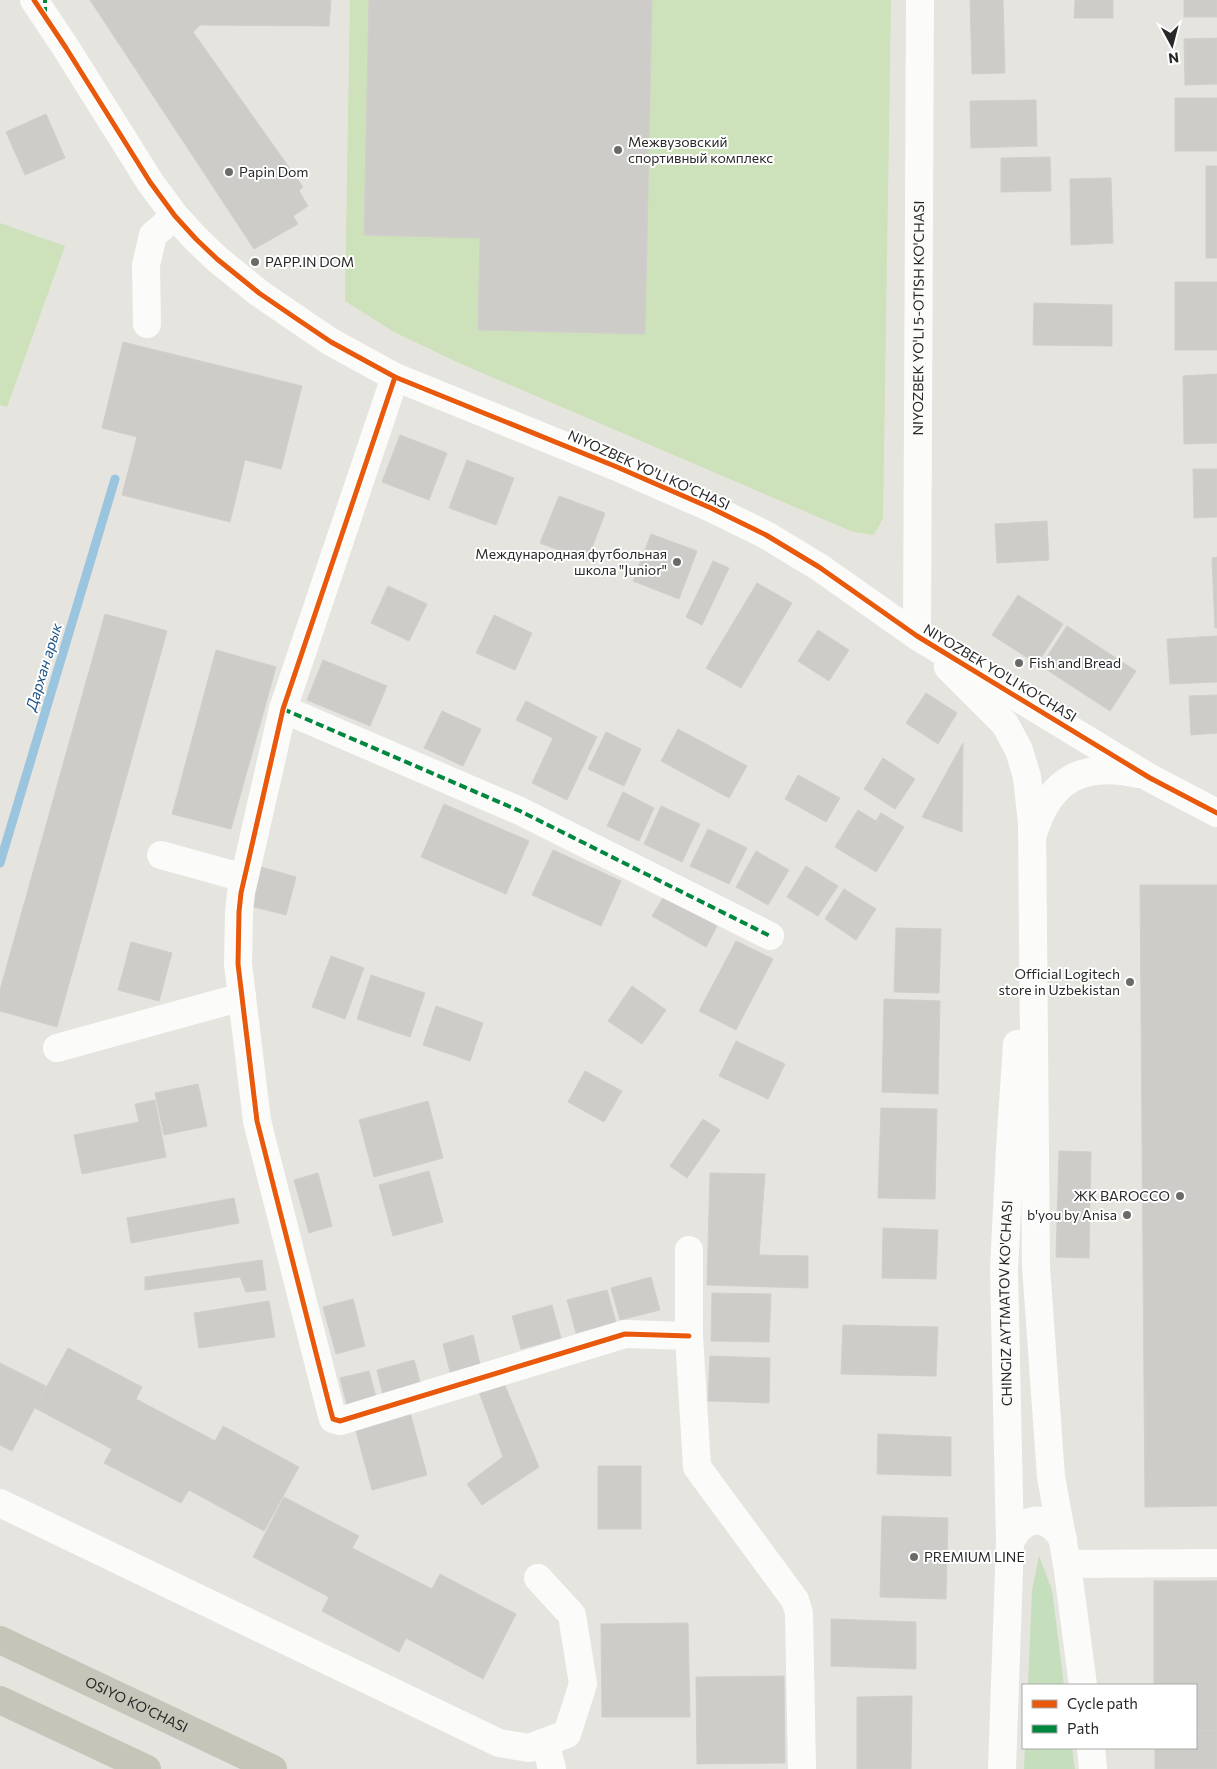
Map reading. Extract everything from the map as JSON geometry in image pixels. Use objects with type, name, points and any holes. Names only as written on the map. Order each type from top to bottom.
[{"type":"main road","name":"OSIYO KO'CHASI","points":[[0,1640],[273,1769]]},
{"type":"main road","points":[[0,1700],[148,1769]]},
{"type":"street","name":"NIYOZBEK YO'LI 5-OTISH KO'CHASI","points":[[917,636],[920,0]]},
{"type":"street","name":"NIYOZBEK YO'LI KO'CHASI","points":[[41,5],[125,143],[175,216],[217,259],[259,292],[332,342],[395,377],[617,467],[711,508],[766,536],[819,567],[917,636],[1150,778],[1217,813]]},
{"type":"street","points":[[147,324],[146,265],[153,235],[175,216]]},
{"type":"street","points":[[395,377],[283,709],[244,878],[239,912],[238,964],[257,1122],[333,1419],[340,1421],[625,1334],[689,1336]]},
{"type":"street","name":"CHINGIZ AYTMATOV KO'CHASI","points":[[917,636],[1005,724],[1019,750],[1028,778],[1032,838],[1036,1266],[1052,1476],[1065,1552],[1083,1684]]},
{"type":"street","points":[[283,709],[520,811],[770,936]]},
{"type":"street","name":"NIYOZBEK YO'LI KO'CHASI","points":[[1032,838],[1040,815],[1050,798],[1061,785],[1078,775],[1110,769],[1150,778]]},
{"type":"street","name":"CHINGIZ AYTMATOV KO'CHASI","points":[[1002,1769],[1010,1542],[1004,1270],[1010,1149],[1032,838]]},
{"type":"street","points":[[161,855],[244,878]]},
{"type":"street","points":[[57,1048],[242,997]]},
{"type":"street","points":[[689,1250],[689,1336],[697,1467],[795,1600],[800,1613],[802,1769]]},
{"type":"street","points":[[0,1503],[499,1744],[530,1748],[567,1734],[583,1684],[572,1615],[538,1578]]},
{"type":"street","points":[[1010,1542],[1022,1526],[1038,1520],[1046,1522],[1052,1527],[1065,1552],[1217,1562]]},
{"type":"street","points":[[545,1742],[552,1769]]},
{"type":"street","points":[[1091,1749],[1093,1769]]},
{"type":"green space","name":"Межвузовский спортивный комплекс","points":[[350,0],[891,0],[883,518],[874,535],[853,532],[459,363],[394,332],[345,301]]},
{"type":"green space","points":[[0,223],[65,246],[7,407],[0,405]]},
{"type":"green space","points":[[1039,1556],[1052,1590],[1064,1684],[1028,1684],[1032,1590]]},
{"type":"green space","points":[[1025,1749],[1072,1749],[1075,1769],[1024,1769]]},
{"type":"building","points":[[90,0],[331,0],[329,26],[200,25],[193,32],[303,187],[299,191],[308,206],[293,216],[298,224],[254,249]]},
{"type":"building","points":[[369,0],[652,0],[645,334],[478,330],[480,238],[364,235]]},
{"type":"building","points":[[970,0],[1003,0],[1005,73],[972,74]]},
{"type":"building","points":[[1075,0],[1113,0],[1113,18],[1074,18]]},
{"type":"building","points":[[1184,0],[1217,0],[1217,17],[1184,17]]},
{"type":"building","points":[[1217,38],[1217,84],[1185,85],[1184,39]]},
{"type":"building","points":[[1175,98],[1217,98],[1217,151],[1175,151]]},
{"type":"building","points":[[1036,100],[1037,146],[971,148],[970,101]]},
{"type":"building","points":[[46,114],[65,158],[25,175],[6,132]]},
{"type":"building","points":[[1050,157],[1051,191],[1001,192],[1001,158]]},
{"type":"building","points":[[1206,166],[1217,166],[1217,258],[1206,258]]},
{"type":"building","points":[[1111,178],[1113,243],[1071,245],[1070,179]]},
{"type":"building","points":[[1175,282],[1217,282],[1217,350],[1175,350]]},
{"type":"building","points":[[1034,303],[1112,305],[1112,346],[1033,345]]},
{"type":"building","points":[[123,342],[302,386],[281,469],[245,460],[230,522],[122,495],[137,437],[102,428]]},
{"type":"building","points":[[1217,374],[1217,443],[1184,444],[1183,376]]},
{"type":"building","points":[[400,435],[447,453],[429,500],[382,482]]},
{"type":"building","points":[[467,460],[514,478],[496,525],[449,508]]},
{"type":"building","points":[[1193,469],[1217,469],[1217,517],[1194,518]]},
{"type":"building","points":[[559,496],[605,513],[587,561],[540,543]]},
{"type":"building","points":[[1047,521],[1049,560],[997,563],[995,524]]},
{"type":"building","points":[[651,534],[697,551],[679,599],[633,581]]},
{"type":"building","points":[[1217,557],[1217,628],[1215,628],[1212,558]]},
{"type":"building","points":[[713,561],[729,568],[702,625],[686,617]]},
{"type":"building","points":[[757,583],[792,603],[741,688],[706,668]]},
{"type":"building","points":[[388,586],[427,604],[409,641],[371,623]]},
{"type":"building","points":[[1018,595],[1063,624],[1037,664],[992,635]]},
{"type":"building","points":[[105,614],[167,631],[57,1027],[0,1011],[0,990]]},
{"type":"building","points":[[494,615],[532,633],[515,670],[476,653]]},
{"type":"building","points":[[1067,626],[1136,671],[1110,711],[1041,666]]},
{"type":"building","points":[[818,630],[849,650],[829,681],[798,661]]},
{"type":"building","points":[[1217,636],[1217,682],[1170,684],[1167,639]]},
{"type":"building","points":[[216,650],[276,667],[231,829],[172,814]]},
{"type":"building","points":[[323,660],[387,686],[370,726],[307,700]]},
{"type":"building","points":[[926,693],[957,713],[938,744],[906,723]]},
{"type":"building","points":[[1217,695],[1217,733],[1191,735],[1189,696]]},
{"type":"building","points":[[526,701],[597,737],[567,800],[532,783],[553,738],[516,720]]},
{"type":"building","points":[[442,711],[481,729],[463,766],[424,748]]},
{"type":"building","points":[[678,729],[747,766],[729,798],[661,761]]},
{"type":"building","points":[[606,732],[641,749],[624,786],[588,769]]},
{"type":"building","points":[[963,743],[962,832],[922,817]]},
{"type":"building","points":[[883,758],[915,779],[895,809],[864,789]]},
{"type":"building","points":[[798,775],[840,798],[826,822],[785,799]]},
{"type":"building","points":[[623,792],[654,808],[639,841],[607,826]]},
{"type":"building","points":[[444,804],[529,841],[506,894],[421,857]]},
{"type":"building","points":[[661,806],[700,824],[682,862],[644,844]]},
{"type":"building","points":[[858,810],[876,821],[881,813],[904,827],[876,872],[835,847]]},
{"type":"building","points":[[708,829],[747,848],[729,884],[690,866]]},
{"type":"building","points":[[553,850],[621,881],[601,926],[532,895]]},
{"type":"building","points":[[756,851],[789,870],[768,905],[736,887]]},
{"type":"building","points":[[806,866],[838,886],[818,916],[787,897]]},
{"type":"building","points":[[261,867],[296,877],[286,915],[250,906]]},
{"type":"building","name":"ЖК BAROCCO","points":[[1140,885],[1217,885],[1217,1506],[1145,1507]]},
{"type":"building","points":[[844,889],[876,909],[856,940],[825,919]]},
{"type":"building","points":[[664,896],[717,926],[706,947],[652,916]]},
{"type":"building","points":[[896,928],[941,929],[939,993],[894,992]]},
{"type":"building","points":[[736,941],[773,959],[736,1030],[699,1011]]},
{"type":"building","points":[[131,942],[172,953],[159,1001],[118,990]]},
{"type":"building","points":[[331,956],[364,968],[345,1019],[312,1007]]},
{"type":"building","points":[[371,975],[425,993],[410,1037],[357,1019]]},
{"type":"building","points":[[632,986],[666,1010],[642,1044],[608,1021]]},
{"type":"building","points":[[884,999],[940,1001],[938,1094],[882,1092]]},
{"type":"building","points":[[436,1006],[483,1023],[470,1061],[423,1045]]},
{"type":"building","points":[[736,1041],[785,1064],[768,1099],[719,1076]]},
{"type":"building","points":[[585,1071],[622,1091],[604,1122],[568,1102]]},
{"type":"building","points":[[198,1084],[207,1126],[164,1135],[155,1093]]},
{"type":"building","points":[[155,1100],[166,1157],[82,1174],[74,1135],[139,1122],[135,1104]]},
{"type":"building","points":[[428,1101],[443,1158],[374,1177],[359,1120]]},
{"type":"building","points":[[881,1108],[937,1109],[935,1199],[878,1198]]},
{"type":"building","points":[[703,1119],[720,1130],[687,1178],[670,1166]]},
{"type":"building","points":[[1059,1151],[1091,1152],[1089,1258],[1056,1257]]},
{"type":"building","points":[[429,1171],[443,1222],[393,1236],[379,1185]]},
{"type":"building","points":[[318,1173],[332,1226],[309,1233],[294,1180]]},
{"type":"building","points":[[710,1173],[765,1174],[759,1255],[808,1256],[808,1288],[707,1285]]},
{"type":"building","points":[[234,1198],[239,1223],[131,1243],[127,1218]]},
{"type":"building","points":[[883,1228],[938,1230],[936,1279],[882,1278]]},
{"type":"building","points":[[262,1260],[266,1290],[246,1292],[240,1277],[145,1290],[145,1277]]},
{"type":"building","points":[[651,1277],[660,1310],[620,1320],[611,1288]]},
{"type":"building","points":[[607,1290],[616,1322],[576,1333],[567,1300]]},
{"type":"building","points":[[712,1293],[771,1294],[769,1342],[711,1341]]},
{"type":"building","points":[[353,1299],[365,1346],[336,1354],[323,1307]]},
{"type":"building","points":[[269,1301],[275,1337],[199,1348],[194,1313]]},
{"type":"building","points":[[552,1305],[561,1338],[521,1349],[512,1316]]},
{"type":"building","points":[[843,1325],[938,1327],[936,1376],[841,1374]]},
{"type":"building","points":[[473,1335],[480,1364],[450,1372],[443,1344]]},
{"type":"building","points":[[68,1348],[142,1387],[136,1399],[215,1441],[223,1426],[299,1467],[264,1531],[189,1490],[181,1503],[104,1463],[112,1449],[35,1408]]},
{"type":"building","points":[[710,1356],[770,1358],[769,1403],[708,1401]]},
{"type":"building","points":[[414,1360],[421,1385],[383,1395],[377,1370]]},
{"type":"building","points":[[0,1363],[46,1386],[12,1451],[0,1445]]},
{"type":"building","points":[[369,1371],[376,1397],[347,1405],[340,1378]]},
{"type":"building","points":[[503,1381],[539,1467],[482,1505],[467,1484],[503,1457],[479,1392]]},
{"type":"building","points":[[409,1409],[427,1475],[372,1490],[354,1424]]},
{"type":"building","points":[[878,1434],[951,1437],[951,1476],[877,1474]]},
{"type":"building","points":[[598,1466],[641,1466],[641,1529],[598,1529]]},
{"type":"building","points":[[284,1497],[359,1536],[352,1548],[432,1589],[440,1574],[516,1614],[483,1679],[406,1638],[399,1652],[322,1611],[329,1597],[253,1557]]},
{"type":"building","points":[[882,1516],[948,1518],[946,1599],[880,1597]]},
{"type":"building","points":[[1154,1581],[1217,1581],[1217,1731],[1197,1731],[1197,1684],[1154,1684]]},
{"type":"building","points":[[831,1619],[916,1622],[916,1669],[831,1666]]},
{"type":"building","points":[[688,1623],[690,1717],[602,1717],[601,1624]]},
{"type":"building","points":[[784,1676],[785,1763],[697,1764],[696,1677]]},
{"type":"building","points":[[912,1696],[911,1769],[857,1769],[857,1697]]},
{"type":"building","points":[[1197,1731],[1217,1731],[1217,1769],[1155,1769],[1155,1749],[1197,1749]]},
{"type":"waterway","name":"Дархан арык","points":[[0,863],[115,479]]},
{"type":"marked path","points":[[45,0],[45,15]]},
{"type":"marked path","points":[[283,709],[520,811],[770,936]]},
{"type":"cycle path","points":[[34,0],[150,182],[175,216],[217,259],[259,293],[331,342],[395,377],[617,467],[711,508],[766,535],[819,567],[917,636],[1150,778],[1217,813]]},
{"type":"cycle path","points":[[395,377],[283,709],[241,893],[239,912],[238,964],[257,1121],[333,1419],[340,1421],[625,1334],[689,1336]]},
{"type":"place","name":"Межвузовский спортивный комплекс","points":[[618,150]]},
{"type":"place","name":"Papin Dom","points":[[229,172]]},
{"type":"place","name":"PAPP.IN DOM","points":[[255,262]]},
{"type":"place","name":"Международная футбольная школа \"Junior\"","points":[[677,562]]},
{"type":"place","name":"Fish and Bread","points":[[1019,663]]},
{"type":"place","name":"Official Logitech store in Uzbekistan","points":[[1130,982]]},
{"type":"place","name":"ЖК BAROCCO","points":[[1180,1196]]},
{"type":"place","name":"b'you by Anisa","points":[[1127,1215]]},
{"type":"place","name":"PREMIUM LINE","points":[[914,1557]]}]
